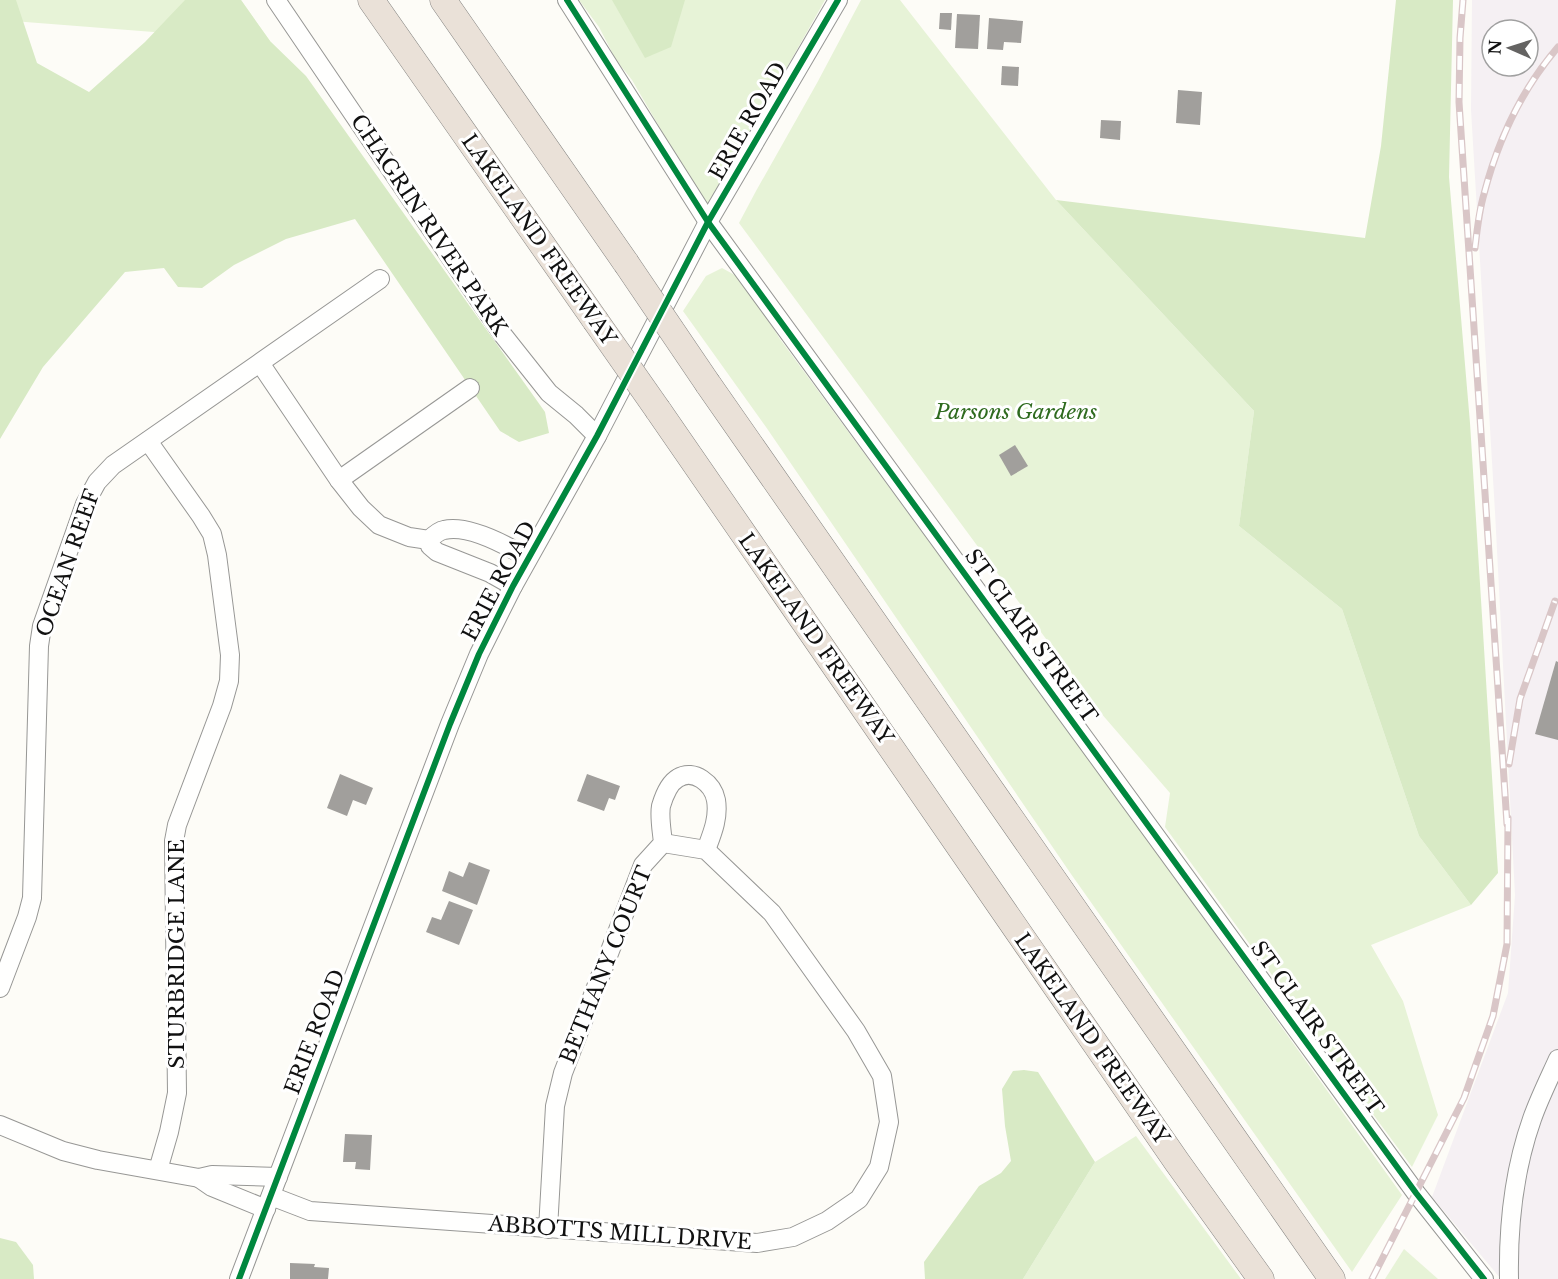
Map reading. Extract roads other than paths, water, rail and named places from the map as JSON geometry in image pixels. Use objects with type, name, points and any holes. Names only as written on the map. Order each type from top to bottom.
[{"type":"highway","name":"LAKELAND FREEWAY","points":[[371,0],[1177,1162],[1261,1279]]},
{"type":"highway","points":[[443,0],[1332,1279]]},
{"type":"street","name":"CHAGRIN RIVER PARK","points":[[276,0],[503,335],[549,393],[597,436]]},
{"type":"street","name":"ST CLAIR STREET","points":[[567,0],[708,222],[1395,1164],[1484,1279]]},
{"type":"street","name":"ERIE ROAD","points":[[239,1279],[454,714],[479,654],[528,558],[597,436],[708,222],[838,0]]},
{"type":"street","name":"OCEAN REEF","points":[[0,988],[32,898],[39,646],[42,626],[85,504],[97,482],[112,465],[380,279]]},
{"type":"street","points":[[260,363],[339,480],[361,508],[379,525],[409,537],[429,540]]},
{"type":"street","points":[[339,480],[470,388]]},
{"type":"street","name":"STURBRIDGE LANE","points":[[148,441],[212,534],[217,555],[230,655],[229,681],[222,706],[177,825],[174,841],[177,1094],[158,1170]]},
{"type":"street","points":[[429,540],[444,530],[456,529],[488,537],[528,558]]},
{"type":"street","points":[[429,540],[430,546],[437,552],[490,573],[513,586]]},
{"type":"street","name":"BETHANY COURT","points":[[548,1229],[555,1106],[563,1073],[643,865],[663,843],[660,809],[666,792],[677,778],[687,775],[702,778],[713,789],[716,801],[716,820],[706,850]]},
{"type":"street","points":[[663,843],[706,850]]},
{"type":"street","name":"ABBOTTS MILL DRIVE","points":[[199,1178],[212,1187],[268,1202],[310,1210],[548,1229],[757,1243],[793,1237],[827,1221],[859,1199],[879,1167],[889,1122],[882,1076],[856,1031],[772,913],[706,850]]},
{"type":"street","points":[[1509,1279],[1509,1247],[1516,1178],[1532,1118],[1558,1059]]},
{"type":"street","points":[[0,1125],[63,1151],[98,1160],[199,1178],[212,1175],[278,1178]]},
{"type":"railway","points":[[1463,0],[1459,102],[1507,824]]},
{"type":"railway","points":[[1475,248],[1482,200],[1496,154],[1522,98],[1558,47]]},
{"type":"railway","points":[[1509,764],[1520,699],[1555,601]]},
{"type":"railway","points":[[1372,1279],[1464,1098],[1493,1016],[1507,944],[1508,818]]},
{"type":"park label","name":"Parsons Gardens","points":[[1016,412]]}]
